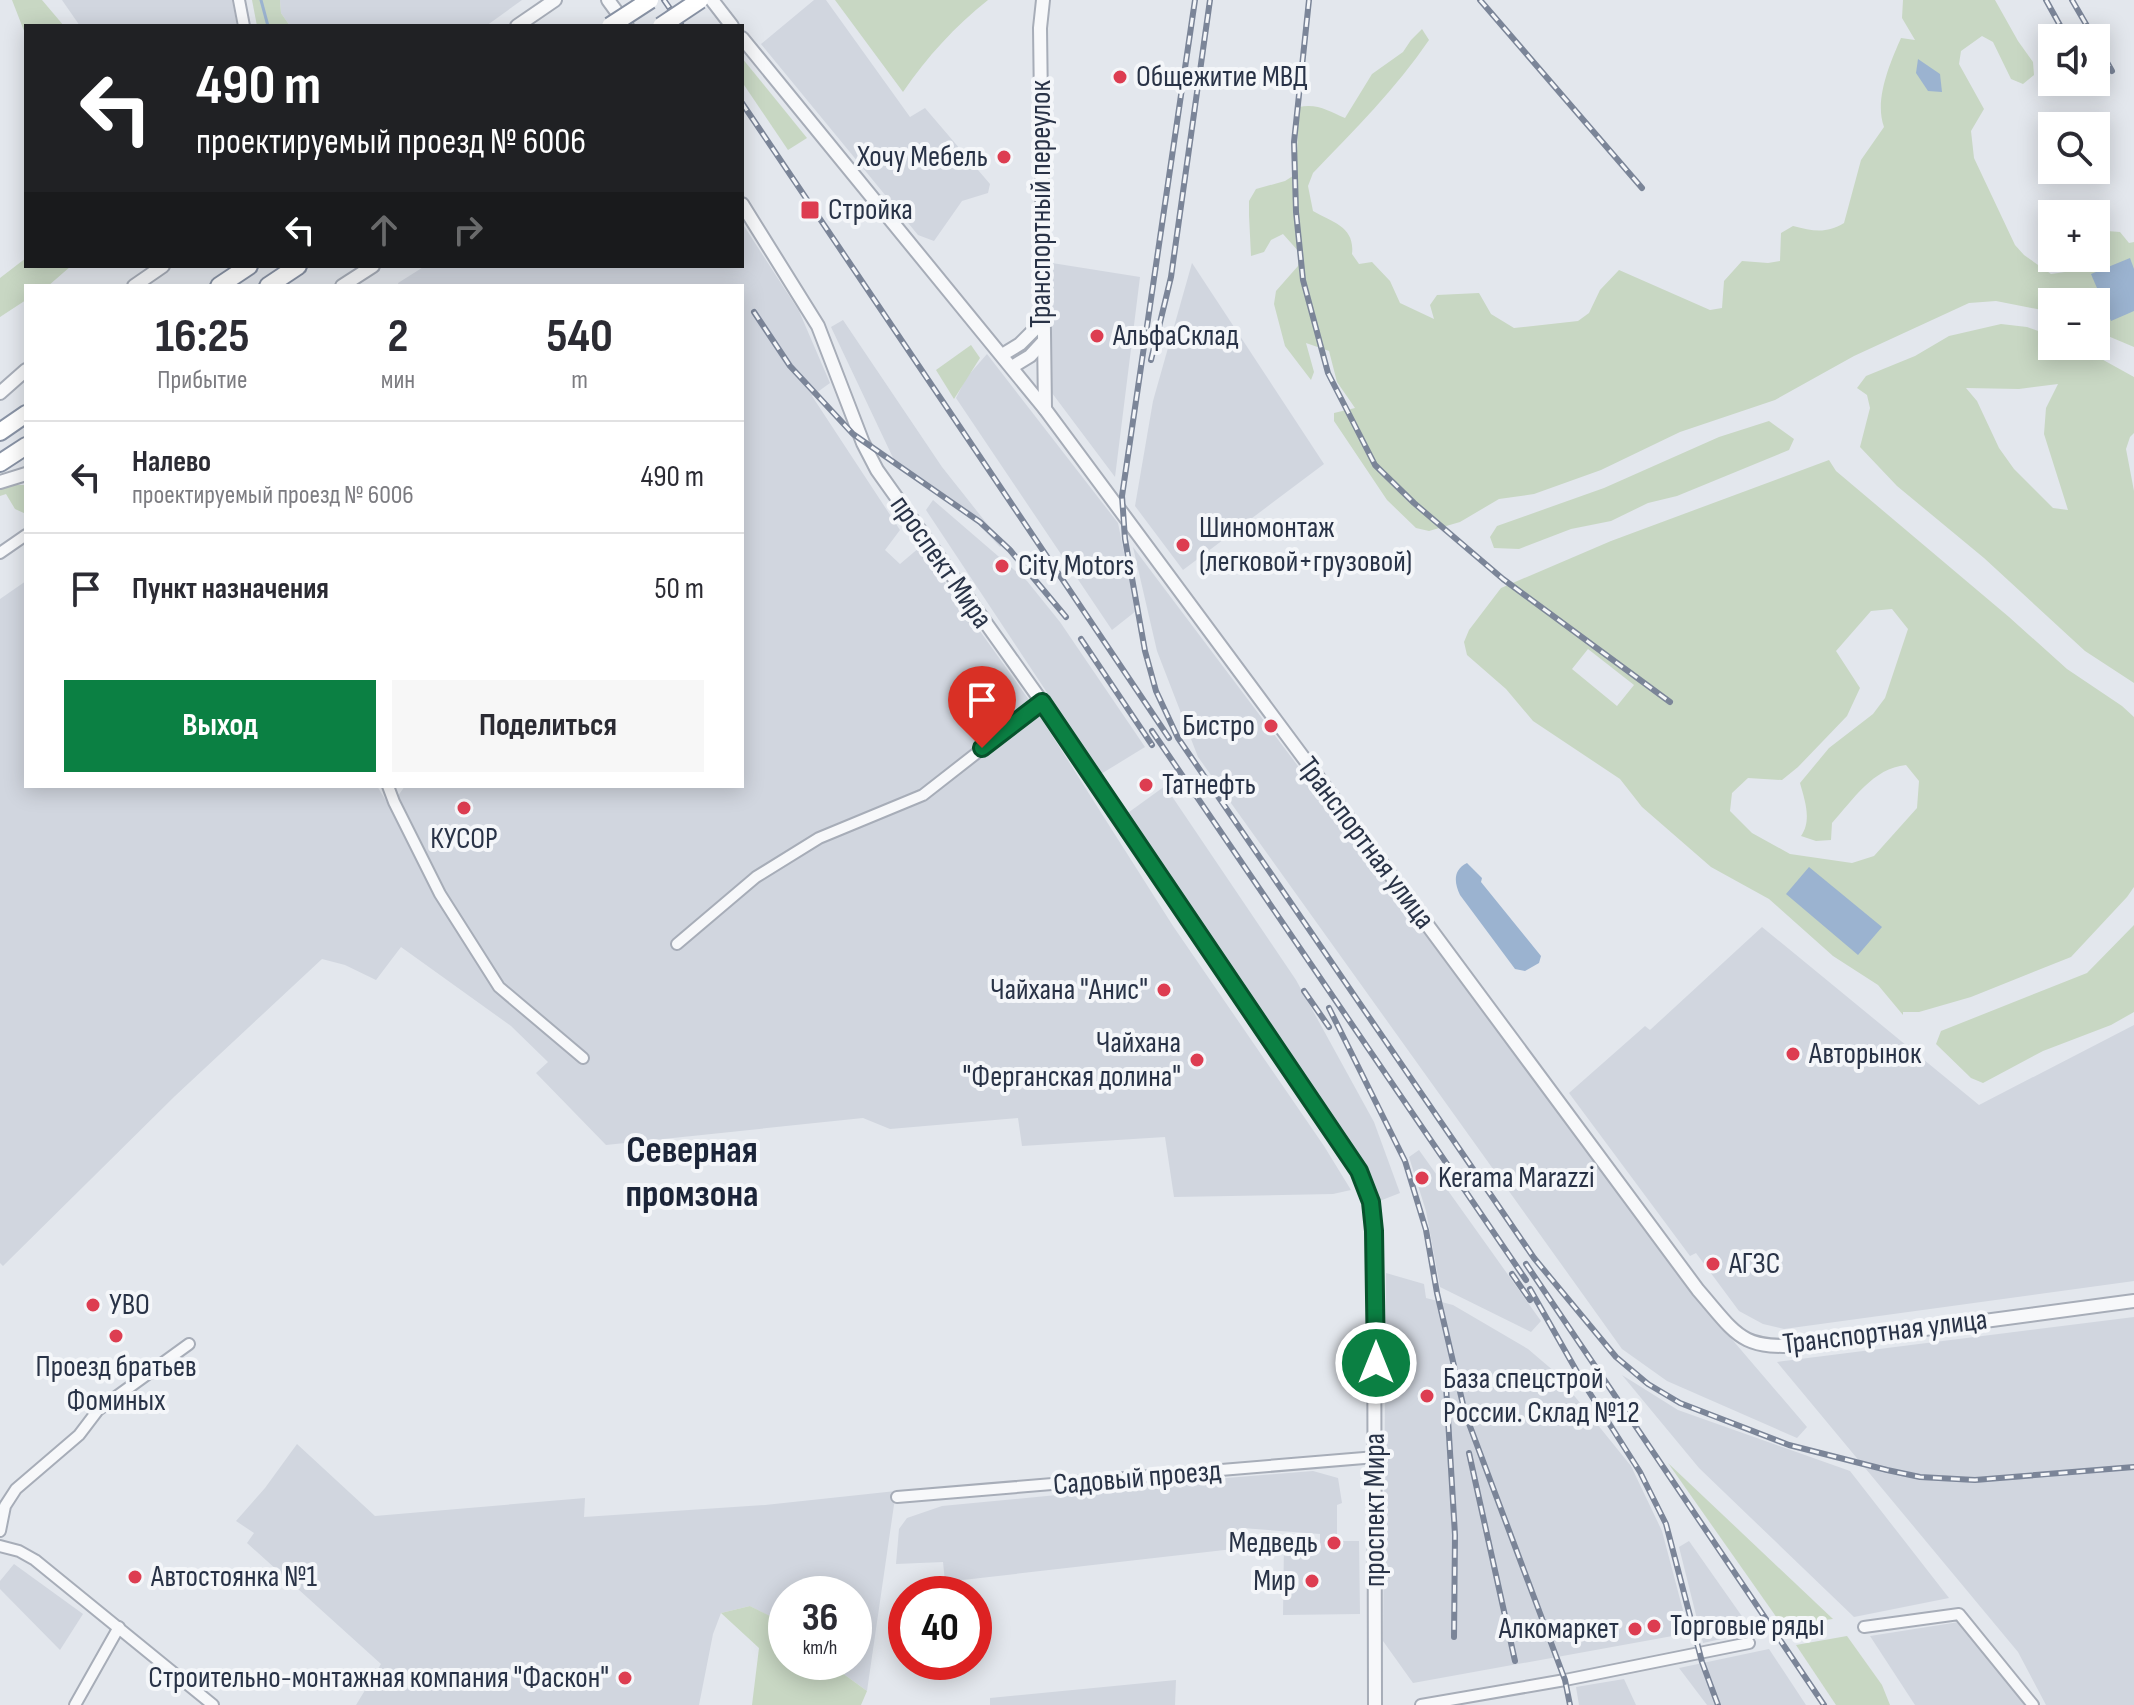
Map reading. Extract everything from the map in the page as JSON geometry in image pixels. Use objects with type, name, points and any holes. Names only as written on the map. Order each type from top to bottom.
[{"type":"highway","points":[[613,24],[650,0]]},
{"type":"highway","points":[[664,24],[700,0]]},
{"type":"highway","points":[[222,284],[246,268]]},
{"type":"highway","points":[[271,284],[295,268]]},
{"type":"highway","points":[[0,432],[24,415]]},
{"type":"highway","points":[[0,463],[24,447]]},
{"type":"street","points":[[239,0],[244,24]]},
{"type":"street","points":[[520,24],[555,0]]},
{"type":"street","points":[[608,0],[626,24]]},
{"type":"street","points":[[712,0],[730,24]]},
{"type":"street","name":"Транспортный переулок","points":[[1043,0],[1040,28],[1045,409]]},
{"type":"street","name":"Транспортная улица","points":[[744,40],[1045,409],[1684,1272],[1738,1336],[1760,1346],[1805,1345],[2134,1301]]},
{"type":"street","name":"проспект Мира","points":[[744,207],[818,326],[863,443],[877,470],[1042,702],[1359,1171],[1371,1202],[1374,1231],[1375,1705]]},
{"type":"street","points":[[137,284],[160,268]]},
{"type":"street","points":[[345,284],[370,268]]},
{"type":"street","points":[[1002,355],[1037,330],[1043,321]]},
{"type":"street","points":[[1012,367],[1030,356],[1042,343]]},
{"type":"street","points":[[0,393],[24,372]]},
{"type":"street","points":[[0,553],[24,536]]},
{"type":"street","points":[[677,944],[756,877],[819,838],[923,795],[1042,702]]},
{"type":"street","points":[[389,788],[440,894],[499,987],[583,1058]]},
{"type":"street","points":[[0,1531],[5,1506],[16,1489],[79,1435],[98,1410],[189,1344]]},
{"type":"street","name":"Садовый проезд","points":[[897,1497],[1376,1457]]},
{"type":"street","points":[[0,1546],[19,1551],[35,1560],[213,1705]]},
{"type":"street","points":[[1864,1627],[1959,1614],[2033,1705]]},
{"type":"street","points":[[75,1705],[119,1627]]},
{"type":"street","points":[[1421,1705],[1749,1643]]},
{"type":"shaded area","points":[[62,0],[232,0],[237,24],[79,24]]},
{"type":"shaded area","points":[[280,0],[522,0],[489,24],[289,24],[281,13]]},
{"type":"shaded area","points":[[814,0],[826,0],[910,117],[925,108],[990,184],[988,193],[962,201],[934,241],[918,235],[761,44]]},
{"type":"shaded area","points":[[744,226],[799,311],[830,383],[812,396],[900,530],[885,550],[900,564],[920,547],[1034,707],[1173,926],[1351,1190],[1333,1194],[1174,1197],[1165,1137],[1022,1146],[1018,1118],[890,1129],[863,1118],[606,1145],[536,1073],[548,1062],[511,1026],[401,947],[376,980],[345,965],[322,959],[175,1096],[3,1266],[0,1263],[0,599],[24,582],[24,788],[378,788],[390,807],[404,788],[744,788],[744,284],[398,283],[422,268],[744,268]]},
{"type":"shaded area","points":[[1052,263],[1140,277],[1115,477],[1052,393]]},
{"type":"shaded area","points":[[1192,263],[1324,464],[1183,570],[1135,506],[1153,401]]},
{"type":"shaded area","points":[[843,320],[942,467],[1003,544],[1000,547],[969,514],[895,462],[831,327]]},
{"type":"shaded area","points":[[987,354],[1118,523],[1136,611],[1112,630],[956,398],[966,378]]},
{"type":"shaded area","points":[[933,500],[1027,581],[1060,622],[1145,747],[1101,774],[926,510]]},
{"type":"shaded area","points":[[1133,547],[1712,1316],[1807,1427],[1797,1438],[1667,1381],[1622,1349],[1198,757],[1157,651]]},
{"type":"shaded area","points":[[1165,786],[1296,980],[1374,1122],[1400,1193],[1377,1202],[1125,815]]},
{"type":"shaded area","points":[[1762,927],[1979,1105],[2134,1025],[2134,1281],[1784,1329],[1763,1324],[1739,1311],[1696,1253],[1690,1256],[1569,1093],[1645,1026],[1650,1030]]},
{"type":"shaded area","points":[[1419,1150],[1541,1321],[1531,1332],[1440,1287],[1426,1211],[1409,1157]]},
{"type":"shaded area","points":[[1386,1273],[1424,1284],[1426,1298],[1453,1305],[1528,1349],[1555,1372],[1631,1466],[1662,1531],[1689,1633],[1413,1683],[1383,1641]]},
{"type":"shaded area","points":[[2134,1317],[2134,1705],[2046,1705],[2018,1652],[1777,1362]]},
{"type":"shaded area","points":[[1622,1375],[1678,1410],[1850,1471],[1949,1598],[1854,1617],[1699,1468]]},
{"type":"shaded area","points":[[297,1444],[375,1516],[585,1498],[584,1517],[765,1505],[896,1491],[872,1657],[872,1576],[768,1576],[768,1615],[750,1606],[721,1613],[713,1634],[699,1705],[356,1705],[381,1664],[247,1543],[254,1533],[236,1521]]},
{"type":"shaded area","points":[[1313,1471],[1338,1478],[1342,1503],[1337,1505],[1337,1541],[1359,1541],[1360,1614],[1283,1615],[1284,1542],[1320,1542],[1320,1534],[1242,1528],[1242,1548],[992,1577],[944,1576],[943,1562],[896,1564],[899,1529],[907,1518],[942,1506],[1057,1495],[1057,1492]]},
{"type":"shaded area","points":[[1689,1541],[1753,1632],[1703,1643],[1679,1547]]},
{"type":"shaded area","points":[[14,1564],[83,1614],[60,1650],[0,1589],[0,1581]]},
{"type":"shaded area","points":[[1959,1622],[2027,1705],[1915,1705],[1870,1636]]},
{"type":"shaded area","points":[[1769,1649],[1806,1705],[1707,1705],[1679,1668]]},
{"type":"shaded area","points":[[1624,1679],[1636,1705],[1579,1705],[1576,1687]]},
{"type":"shaded area","points":[[852,1680],[869,1680],[867,1691]]},
{"type":"shaded area","points":[[1176,1680],[1175,1705],[990,1705],[990,1698]]},
{"type":"green space","points":[[12,0],[42,0],[62,24],[24,24],[24,31]]},
{"type":"green space","points":[[252,0],[280,0],[281,13],[289,24],[257,24]]},
{"type":"green space","points":[[835,0],[988,0],[942,43],[903,92]]},
{"type":"green space","points":[[1903,0],[1995,0],[2033,62],[2034,75],[2023,84],[2011,79],[1993,42],[1982,36],[1961,51],[1959,64],[1984,109],[1971,131],[1974,158],[2015,245],[2038,265],[2038,272],[2110,272],[2110,231],[2120,232],[2129,243],[2134,242],[2134,347],[2110,337],[2110,288],[2038,288],[2038,309],[1996,301],[1969,303],[1854,356],[1775,400],[1680,432],[1601,470],[1534,494],[1499,499],[1460,522],[1429,531],[1416,528],[1387,500],[1334,421],[1334,413],[1355,408],[1337,382],[1329,351],[1306,343],[1314,372],[1311,380],[1285,346],[1274,304],[1276,291],[1298,266],[1300,253],[1283,234],[1271,240],[1264,252],[1251,256],[1249,201],[1256,189],[1285,181],[1296,174],[1299,107],[1317,107],[1345,118],[1372,74],[1403,52],[1422,29],[1429,40],[1388,93],[1313,173],[1308,186],[1313,211],[1347,232],[1352,254],[1359,264],[1372,262],[1390,281],[1400,303],[1434,319],[1430,305],[1437,295],[1479,293],[1491,314],[1514,328],[1578,321],[1589,313],[1600,290],[1619,270],[1710,310],[1722,308],[1724,281],[1742,261],[1780,261],[1781,233],[1793,226],[1819,230],[1844,223],[1861,160],[1884,127],[1882,94],[1892,59],[1901,38],[1915,40],[1902,18]]},
{"type":"green space","points":[[744,60],[807,138],[788,150],[744,85]]},
{"type":"green space","points":[[24,260],[24,268],[69,268],[50,284],[24,284],[24,301],[0,317],[0,278]]},
{"type":"green space","points":[[2001,324],[2038,331],[2038,360],[2103,360],[2134,377],[2134,433],[2126,449],[2134,491],[2134,683],[2085,651],[1984,558],[1897,486],[1860,447],[1870,408],[1867,395],[1857,388],[1866,376],[1915,356],[1949,336]],"holes":[[[2058,384],[2046,408],[2044,434],[2068,510],[2053,508],[2014,469],[1999,448],[1977,401],[1966,388],[2019,389]]]},
{"type":"green space","points":[[971,345],[980,358],[954,399],[936,370]]},
{"type":"green space","points":[[1769,421],[1794,439],[1789,450],[1677,496],[1648,503],[1611,521],[1571,529],[1519,549],[1494,548],[1490,537],[1497,526],[1604,488],[1719,437]]},
{"type":"green space","points":[[1829,460],[1836,471],[2067,669],[2134,717],[2134,887],[2071,957],[1971,997],[1919,1012],[1903,1012],[1903,1015],[1878,985],[1833,956],[1769,899],[1711,867],[1642,807],[1620,779],[1533,721],[1506,689],[1467,655],[1464,642],[1469,630],[1501,588],[1611,541]],"holes":[[[1892,609],[1908,629],[1885,698],[1873,714],[1829,748],[1800,783],[1807,817],[1801,836],[1816,841],[1831,840],[1832,823],[1864,786],[1894,767],[1906,765],[1919,781],[1917,808],[1874,856],[1852,863],[1790,854],[1752,833],[1730,811],[1732,793],[1748,778],[1782,780],[1847,716],[1860,688],[1836,651],[1871,611]],[[1588,649],[1634,685],[1617,706],[1572,669]]]},
{"type":"green space","points":[[24,485],[24,513],[15,509],[6,494],[0,496],[0,488]]},
{"type":"green space","points":[[2134,925],[2134,1012],[2111,1025],[2043,1051],[1983,1083],[1971,1078],[1936,1044],[1941,1031],[2087,973]]},
{"type":"green space","points":[[1668,1463],[1833,1619],[1782,1625]]},
{"type":"green space","points":[[750,1606],[768,1615],[768,1680],[852,1680],[867,1691],[861,1705],[752,1705],[759,1648],[721,1613]]},
{"type":"green space","points":[[1847,1636],[1882,1685],[1890,1705],[1836,1705],[1796,1645]]},
{"type":"water","points":[[1918,59],[1940,74],[1942,92],[1928,91],[1916,73]]},
{"type":"water","points":[[2130,258],[2134,269],[2134,311],[2111,321],[2110,288],[2097,288],[2091,274],[2110,272],[2110,266]]},
{"type":"water","points":[[1467,863],[1541,956],[1539,963],[1525,971],[1515,969],[1460,895],[1456,877],[1459,869]]},
{"type":"water","points":[[1809,867],[1882,927],[1858,955],[1786,894]]},
{"type":"waterway","points":[[261,0],[267,24]]},
{"type":"railway","points":[[664,0],[681,24]]},
{"type":"railway","points":[[1195,0],[1122,496],[1125,539],[1145,651],[1156,691],[1178,738],[1534,1258],[1616,1357],[1648,1384],[1680,1403],[1789,1445],[1920,1477],[1975,1480],[2134,1467]]},
{"type":"railway","points":[[1151,360],[1171,277],[1210,0]]},
{"type":"railway","points":[[1309,0],[1294,142],[1296,212],[1303,280],[1328,373],[1375,465],[1414,503],[1503,579],[1670,702]]},
{"type":"railway","points":[[1480,0],[1642,188]]},
{"type":"railway","points":[[2046,0],[2059,24]]},
{"type":"railway","points":[[2072,0],[2086,24]]},
{"type":"railway","points":[[2110,68],[2112,71]]},
{"type":"railway","points":[[744,106],[1169,738]]},
{"type":"railway","points":[[754,312],[790,366],[853,434],[980,522],[1010,550],[1066,617]]},
{"type":"railway","points":[[1081,639],[1152,745]]},
{"type":"railway","points":[[1152,731],[1526,1280]]},
{"type":"railway","points":[[1304,991],[1329,1027]]},
{"type":"railway","points":[[1329,1008],[1405,1161],[1426,1230],[1465,1413],[1565,1680],[1570,1705]]},
{"type":"railway","points":[[1526,1264],[1824,1705]]},
{"type":"railway","points":[[1512,1274],[1530,1300]]},
{"type":"railway","points":[[1530,1289],[1584,1384],[1640,1472],[1666,1524],[1702,1662],[1718,1705]]},
{"type":"railway","points":[[1445,1369],[1455,1535],[1454,1637]]},
{"type":"railway","points":[[1469,1453],[1515,1661]]},
{"type":"place","name":"Общежитие МВД","points":[[1120,77]]},
{"type":"place","name":"Хочу Мебель","points":[[1004,157]]},
{"type":"place","name":"Стройка","points":[[810,210]]},
{"type":"place","name":"АльфаСклад","points":[[1097,336]]},
{"type":"place","name":"Шиномонтаж (легковой+грузовой)","points":[[1183,545]]},
{"type":"place","name":"City Motors","points":[[1002,566]]},
{"type":"place","name":"Бистро","points":[[1271,726]]},
{"type":"place","name":"Татнефть","points":[[1146,785]]},
{"type":"place","name":"КУСОР","points":[[464,808]]},
{"type":"place","name":"Чайхана \"Анис\"","points":[[1164,990]]},
{"type":"place","name":"Авторынок","points":[[1793,1054]]},
{"type":"place","name":"Чайхана \"Ферганская долина\"","points":[[1197,1060]]},
{"type":"place","name":"Kerama Marazzi","points":[[1422,1178]]},
{"type":"place","name":"АГЗС","points":[[1713,1264]]},
{"type":"place","name":"УВО","points":[[93,1305]]},
{"type":"place","name":"Проезд братьев Фоминых","points":[[116,1336]]},
{"type":"place","name":"База спецстрой России. Склад №12","points":[[1427,1396]]},
{"type":"place","name":"Медведь","points":[[1334,1543]]},
{"type":"place","name":"Автостоянка №1","points":[[135,1577]]},
{"type":"place","name":"Мир","points":[[1312,1581]]},
{"type":"place","name":"Торговые ряды","points":[[1654,1626]]},
{"type":"place","name":"Алкомаркет","points":[[1635,1629]]},
{"type":"place","name":"Строительно-монтажная компания \"Фаскон\"","points":[[625,1678]]},
{"type":"district","name":"Северная промзона","points":[[692,1172]]},
{"type":"route","points":[[982,748],[1042,702],[1359,1171],[1371,1202],[1374,1231],[1376,1363]]}]
